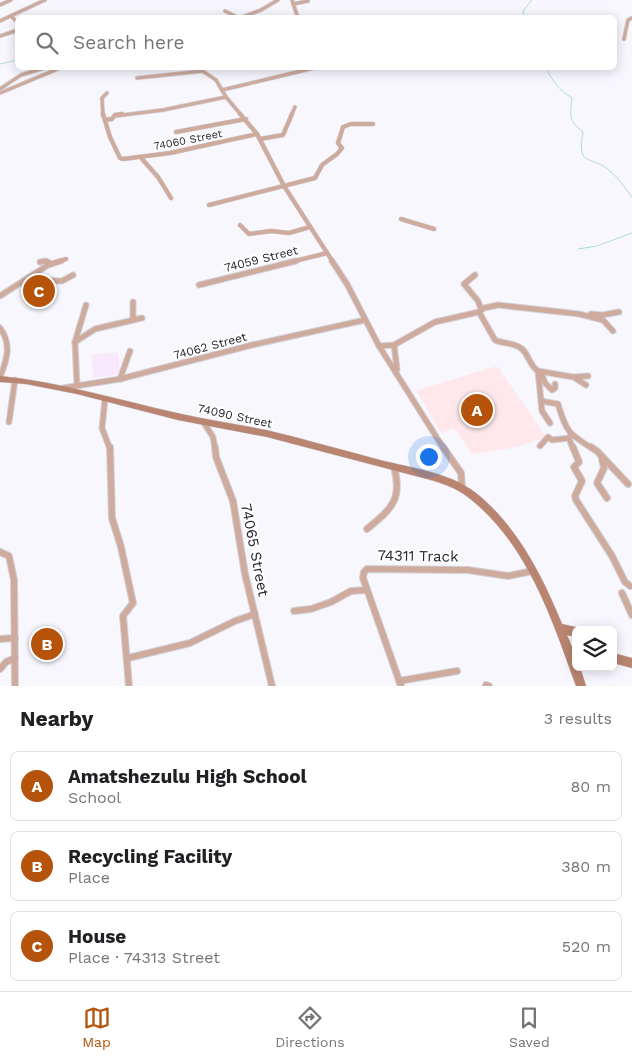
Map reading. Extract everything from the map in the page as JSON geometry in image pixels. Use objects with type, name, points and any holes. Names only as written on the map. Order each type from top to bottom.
[{"type":"street","points":[[0,5],[11,0]]},
{"type":"street","points":[[28,0],[28,8]]},
{"type":"street","points":[[0,21],[45,0]]},
{"type":"street","points":[[248,15],[278,0]]},
{"type":"street","points":[[292,0],[297,15]]},
{"type":"street","points":[[294,4],[308,1]]},
{"type":"street","points":[[225,11],[234,15]]},
{"type":"street","points":[[10,16],[15,20]]},
{"type":"street","points":[[624,39],[628,20],[632,18]]},
{"type":"street","points":[[0,36],[15,31]]},
{"type":"street","points":[[0,89],[21,75],[37,70]]},
{"type":"street","points":[[0,93],[55,70]]},
{"type":"street","points":[[222,90],[306,70]]},
{"type":"street","points":[[136,78],[202,71],[216,80],[226,97],[257,134],[284,186],[347,284],[379,346],[397,372],[424,420],[461,474],[462,488],[482,504],[500,524],[532,571],[560,628],[581,686]]},
{"type":"street","points":[[107,93],[101,101],[112,142],[120,158],[142,159]]},
{"type":"street","points":[[105,120],[112,119],[116,115],[163,110],[226,97]]},
{"type":"street","points":[[260,139],[283,135],[295,107]]},
{"type":"street","points":[[176,132],[246,119]]},
{"type":"street","points":[[210,205],[315,178],[321,165],[340,152],[342,148],[338,143],[343,127],[351,124],[373,124]]},
{"type":"street","name":"74060 Street","points":[[171,198],[158,178],[142,159],[257,134]]},
{"type":"street","points":[[401,219],[434,229]]},
{"type":"street","points":[[240,225],[249,234],[271,231],[289,233],[310,227]]},
{"type":"street","name":"74059 Street","points":[[199,285],[327,253]]},
{"type":"street","points":[[0,296],[51,264],[66,259]]},
{"type":"street","points":[[40,262],[46,261],[51,264]]},
{"type":"street","points":[[475,275],[464,284],[478,302],[480,311],[493,338],[522,350],[532,368],[539,372],[588,376]]},
{"type":"street","points":[[17,285],[37,280],[59,281],[73,277]]},
{"type":"street","points":[[133,302],[133,320]]},
{"type":"street","points":[[77,386],[76,342],[86,305]]},
{"type":"street","points":[[379,346],[394,345],[434,322],[480,311],[490,306],[521,306],[536,310],[585,315],[619,312]]},
{"type":"street","points":[[585,315],[607,323],[613,331]]},
{"type":"street","points":[[76,342],[95,329],[142,318]]},
{"type":"street","name":"74062 Street","points":[[59,387],[98,384],[252,345],[365,320]]},
{"type":"street","points":[[0,328],[5,334],[9,348],[7,361],[0,378]]},
{"type":"street","points":[[394,345],[397,372]]},
{"type":"street","points":[[120,379],[130,351]]},
{"type":"street","points":[[539,372],[552,390],[555,388],[554,384]]},
{"type":"street","points":[[539,372],[542,411],[550,423]]},
{"type":"street","points":[[573,376],[580,379],[586,385]]},
{"type":"street","name":"74090 Street","points":[[0,378],[59,387],[204,423],[250,431],[394,467],[462,488]]},
{"type":"street","points":[[9,422],[15,380]]},
{"type":"street","points":[[88,394],[98,384]]},
{"type":"street","points":[[105,398],[102,428],[110,446],[112,518],[125,563],[133,603],[123,616],[129,686]]},
{"type":"street","points":[[541,401],[558,404],[564,425],[579,462],[574,466],[582,481],[575,496],[576,500],[612,556],[625,582],[630,586]]},
{"type":"street","name":"74065 Street","points":[[204,423],[213,437],[216,457],[233,501],[245,574],[272,686]]},
{"type":"street","points":[[540,446],[548,437],[552,440],[570,437],[591,446],[628,484]]},
{"type":"street","points":[[602,456],[604,469],[597,477],[597,482],[607,498]]},
{"type":"street","points":[[367,529],[386,515],[394,505],[398,493],[398,478],[394,467]]},
{"type":"street","points":[[604,469],[617,473]]},
{"type":"street","points":[[0,552],[9,556],[12,568],[15,686]]},
{"type":"street","name":"74311 Track","points":[[400,684],[366,590],[363,578],[364,572],[367,569],[468,570],[508,576],[532,571]]},
{"type":"street","points":[[294,610],[311,609],[331,602],[351,591],[366,590]]},
{"type":"street","points":[[622,593],[632,615]]},
{"type":"street","points":[[128,658],[162,648],[190,643],[235,621],[255,614]]},
{"type":"street","points":[[560,628],[572,631]]},
{"type":"street","points":[[0,639],[15,638]]},
{"type":"street","points":[[0,669],[6,662],[15,658]]},
{"type":"street","points":[[617,659],[632,663]]},
{"type":"street","points":[[400,684],[457,671]]},
{"type":"shaded area","points":[[118,352],[120,374],[93,378],[92,355]]},
{"type":"shaded area","points":[[498,367],[546,437],[518,447],[472,454],[454,428],[441,433],[417,392],[421,389]]},
{"type":"building","points":[[36,284],[52,285],[52,292],[25,298],[26,287]]},
{"type":"building","points":[[41,637],[50,638],[50,642],[55,642],[50,654],[40,651],[43,646],[38,646]]},
{"type":"waterway","points":[[524,15],[523,11],[532,0]]},
{"type":"waterway","points":[[0,64],[15,61]]},
{"type":"waterway","points":[[547,70],[563,92],[572,98],[571,117],[572,121],[583,132],[581,144],[584,156],[611,172],[632,197]]},
{"type":"waterway","points":[[578,249],[597,246],[632,233]]},
{"type":"place","name":"House","points":[[39,291]]},
{"type":"place","name":"Amatshezulu High School","points":[[477,410]]},
{"type":"place","name":"Recycling Facility","points":[[47,644]]}]
